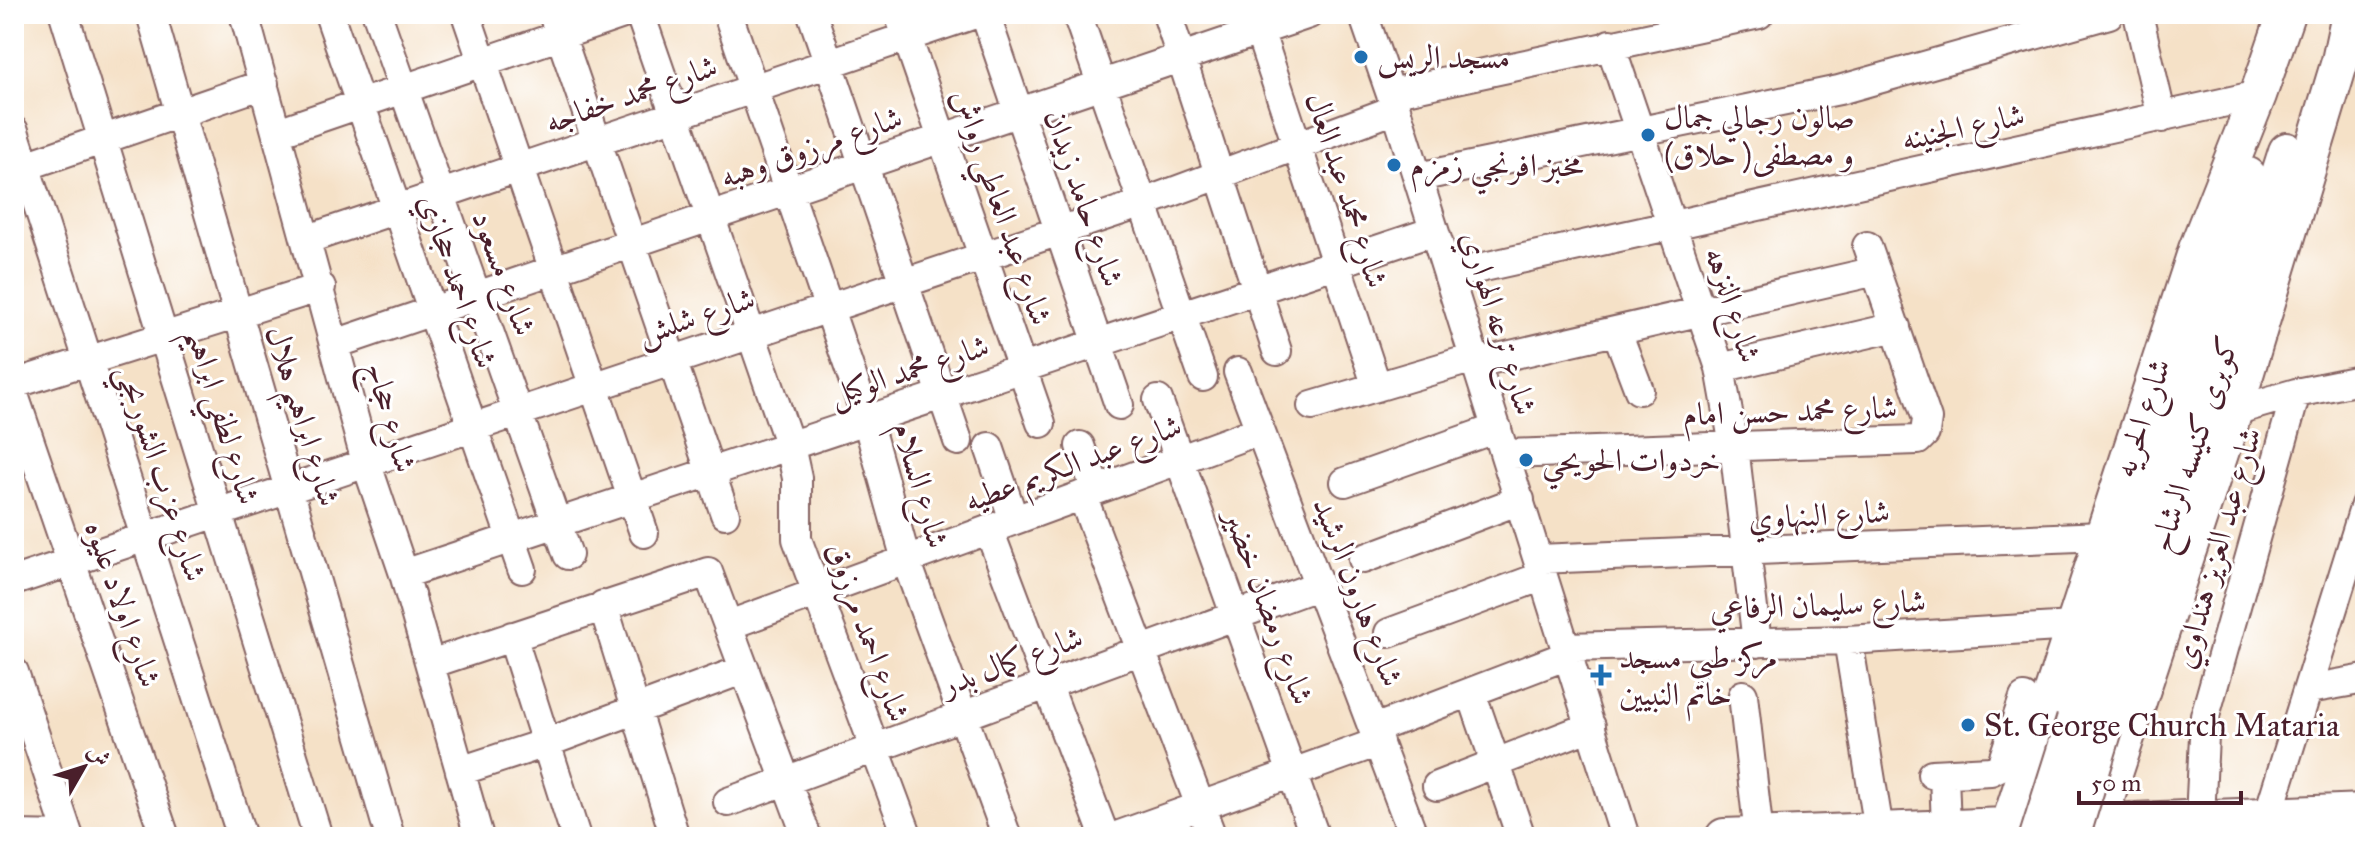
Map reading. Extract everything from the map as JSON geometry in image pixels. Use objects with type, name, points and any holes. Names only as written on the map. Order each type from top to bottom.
[{"type":"main road","name":"شارع الحريه","points":[[2073,725],[2073,626],[2197,249],[2258,95],[2286,14]]},
{"type":"main road","points":[[2073,725],[2234,411],[2340,61],[2350,14]]},
{"type":"main road","name":"كوبرى كنيسه الرشاح","points":[[2084,830],[2073,725],[2267,116],[2272,53]]},
{"type":"main road","name":"كوبرى كنيسه الرشاح","points":[[2024,831],[2073,725],[2294,131],[2306,106],[2340,61]]},
{"type":"main road","points":[[1741,836],[1946,828],[2084,830],[2200,818],[2365,812]]},
{"type":"street","name":"شارع لطفي ابراهيم","points":[[64,14],[318,837]]},
{"type":"street","name":"شارع ابراهيم هلال","points":[[151,14],[390,837]]},
{"type":"street","name":"شارع حجاج","points":[[244,14],[308,239],[366,462],[404,574],[479,837]]},
{"type":"street","name":"شارع احمد حجازي","points":[[329,14],[522,569]]},
{"type":"street","name":"شارع مسعود","points":[[377,14],[568,555]]},
{"type":"street","points":[[466,14],[644,533]]},
{"type":"street","points":[[278,132],[483,62],[557,25],[623,14]]},
{"type":"street","name":"شارع احمد مرزوق","points":[[640,14],[790,446],[797,478],[797,539],[908,837]]},
{"type":"street","name":"شارع السلام","points":[[728,14],[791,190],[867,420],[906,560],[1007,837]]},
{"type":"street","points":[[812,14],[958,441]]},
{"type":"street","name":"شارع محمد خفاجه","points":[[308,239],[829,63],[903,25],[975,14]]},
{"type":"street","name":"شارع حامد زيدان","points":[[985,14],[1119,405]]},
{"type":"street","points":[[1077,14],[1203,377]]},
{"type":"street","points":[[1167,14],[1277,351]]},
{"type":"street","name":"شارع مرزوق وهبه","points":[[335,344],[1182,57],[1256,22],[1309,14]]},
{"type":"street","name":"شارع ترعه الهواري","points":[[1363,14],[1394,101],[1625,837]]},
{"type":"street","name":"شارع شلش","points":[[14,581],[1143,203],[1297,146],[1394,101],[1610,44],[1759,14]]},
{"type":"street","points":[[1418,177],[1639,134],[1839,90],[2109,14]]},
{"type":"street","points":[[2138,14],[2162,118]]},
{"type":"street","name":"شارع محمد عبد العال","points":[[1256,22],[1377,387]]},
{"type":"street","points":[[557,25],[725,514]]},
{"type":"street","name":"شارع عبد العاطي رواش","points":[[903,25],[1041,423]]},
{"type":"street","name":"شارع النزهه","points":[[1610,44],[1720,368],[1734,446],[1757,643]]},
{"type":"street","points":[[20,168],[264,84]]},
{"type":"street","name":"شارع الجنينه","points":[[1448,275],[2258,95]]},
{"type":"street","name":"شارع عزب الشوربجي","points":[[14,131],[20,168],[90,360],[242,837]]},
{"type":"street","name":"شارع محمد الوكيل","points":[[404,574],[1434,231]]},
{"type":"street","name":"شارع محمد حسن امام","points":[[1345,482],[1501,441],[1734,446],[1913,442],[1922,437],[1927,419],[1872,259],[1703,312]]},
{"type":"street","points":[[14,384],[321,287]]},
{"type":"street","points":[[1312,406],[1475,360],[1703,312]]},
{"type":"street","points":[[1720,368],[1896,327]]},
{"type":"street","points":[[1617,332],[1639,390]]},
{"type":"street","name":"شارع هارون الرشيد","points":[[1238,372],[1414,837]]},
{"type":"street","points":[[2234,411],[2296,393],[2365,379]]},
{"type":"street","name":"شارع عبد العزيز هنداوي","points":[[2200,818],[2205,716],[2296,393]]},
{"type":"street","name":"شارع اولاد عليوه","points":[[14,395],[74,562],[165,837]]},
{"type":"street","name":"شارع رمضان خضير","points":[[1158,400],[1315,837]]},
{"type":"street","name":"شارع عبد الكريم عطيه","points":[[729,625],[1260,430]]},
{"type":"street","points":[[1080,446],[1089,493],[1141,650],[1212,837]]},
{"type":"street","points":[[989,447],[1001,525],[1047,684],[1105,837]]},
{"type":"street","points":[[1363,559],[1520,500]]},
{"type":"street","points":[[2268,816],[2360,538],[2365,505]]},
{"type":"street","name":"شارع البنهاوي","points":[[1389,633],[1541,568],[1748,553],[2103,536]]},
{"type":"street","points":[[430,664],[708,572],[807,837]]},
{"type":"street","name":"شارع كمال بدر","points":[[728,802],[1319,585]]},
{"type":"street","points":[[603,605],[675,837]]},
{"type":"street","name":"شارع سليمان الرفاعي","points":[[1114,837],[1293,773],[1567,651],[1848,640],[2073,626]]},
{"type":"street","points":[[512,636],[576,837]]},
{"type":"street","points":[[1848,640],[1879,830]]},
{"type":"street","points":[[460,771],[546,743],[745,669]]},
{"type":"street","points":[[14,672],[69,836],[14,835]]},
{"type":"street","points":[[2309,689],[2365,679]]},
{"type":"street","points":[[1471,692],[1521,837]]},
{"type":"street","points":[[1741,836],[1743,695]]},
{"type":"street","points":[[1946,828],[1938,774],[1991,771],[2073,725]]},
{"type":"street","points":[[1437,786],[1591,726]]},
{"type":"place","name":"مسجد الريس","points":[[1361,57]]},
{"type":"place","name":"صالون رجالي جمال و مصطفى( حلاق)","points":[[1648,135]]},
{"type":"place","name":"مخبز افرنجي زمزم","points":[[1394,165]]},
{"type":"place","name":"خردوات الحويحي","points":[[1526,460]]},
{"type":"place","name":"مركز طبي مسجد خاتم النبيين","points":[[1601,675]]},
{"type":"place","name":"St. George Church Mataria","points":[[1968,725]]}]
